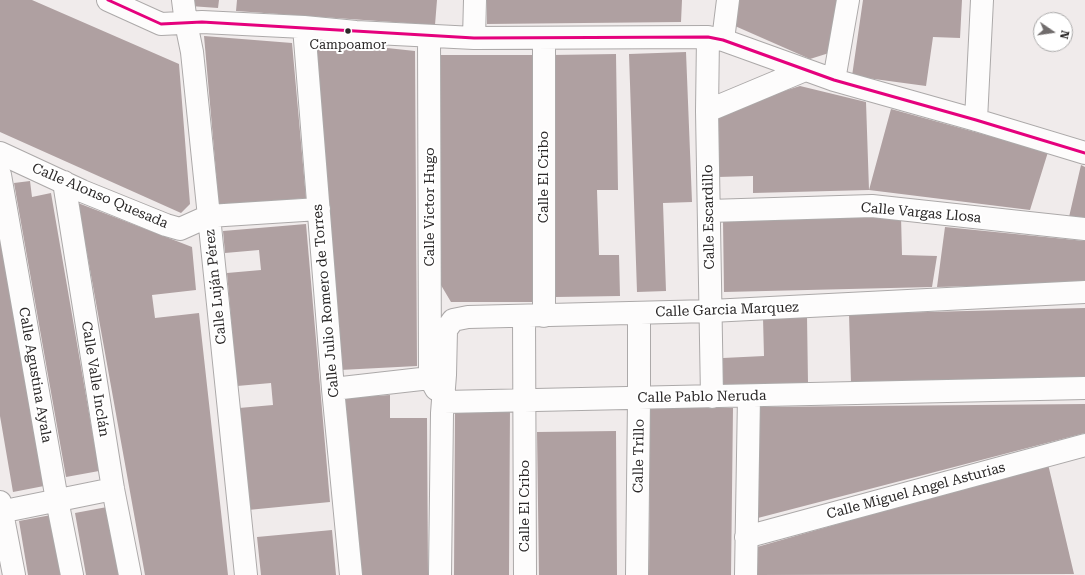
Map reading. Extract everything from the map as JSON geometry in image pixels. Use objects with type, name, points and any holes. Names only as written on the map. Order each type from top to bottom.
[{"type":"street","points":[[108,0],[161,24],[202,22],[474,38],[715,39],[834,80],[976,120],[1085,153]]},
{"type":"street","name":"Calle Luján Pérez","points":[[183,0],[192,52],[246,575]]},
{"type":"street","points":[[474,38],[475,0]]},
{"type":"street","name":"Calle Escardillo","points":[[712,397],[712,311],[707,111],[715,39],[728,0]]},
{"type":"street","points":[[834,80],[848,0]]},
{"type":"street","points":[[976,120],[982,0]]},
{"type":"street","name":"Calle Julio Romero de Torres","points":[[304,27],[333,389],[351,575]]},
{"type":"street","name":"Calle Victor Hugo","points":[[429,36],[430,378]]},
{"type":"street","name":"Calle El Cribo","points":[[525,575],[525,401],[534,316],[544,38]]},
{"type":"street","points":[[707,111],[805,70]]},
{"type":"street","name":"Calle Alonso Quesada","points":[[0,153],[89,194],[180,230],[209,216],[319,209]]},
{"type":"street","name":"Calle Agustina Ayala","points":[[0,175],[57,500],[72,575]]},
{"type":"street","name":"Calle Valle Inclán","points":[[64,182],[113,489],[130,575]]},
{"type":"street","name":"Calle Vargas Llosa","points":[[709,211],[872,206],[1085,229]]},
{"type":"street","name":"Calle Garcia Marquez","points":[[444,402],[446,330],[453,320],[468,317],[638,314],[1085,292]]},
{"type":"street","name":"Calle Trillo","points":[[637,575],[639,399],[638,314]]},
{"type":"street","points":[[333,389],[430,378],[444,402],[442,413],[440,575]]},
{"type":"street","name":"Calle Pablo Neruda","points":[[444,402],[639,399],[1085,388]]},
{"type":"street","points":[[746,575],[749,396]]},
{"type":"street","name":"Calle Miguel Angel Asturias","points":[[746,536],[1085,445]]},
{"type":"street","points":[[14,575],[1,509],[113,489]]},
{"type":"building","points":[[0,0],[32,0],[179,64],[190,204],[181,213],[0,132]]},
{"type":"building","points":[[190,0],[219,0],[218,8],[190,6]]},
{"type":"building","points":[[237,0],[437,0],[435,25],[236,11]]},
{"type":"building","points":[[487,0],[682,0],[681,22],[487,24]]},
{"type":"building","points":[[739,0],[837,0],[829,53],[810,59],[735,26]]},
{"type":"building","points":[[863,0],[962,0],[960,38],[933,37],[926,86],[852,76]]},
{"type":"building","points":[[204,36],[292,43],[306,198],[219,206]]},
{"type":"building","points":[[312,40],[415,51],[417,366],[340,370]]},
{"type":"building","points":[[686,52],[692,202],[663,203],[666,291],[637,292],[629,54]]},
{"type":"building","points":[[616,54],[618,190],[597,190],[599,255],[619,255],[620,296],[556,297],[552,55]]},
{"type":"building","points":[[440,55],[532,55],[533,302],[451,302],[435,275]]},
{"type":"building","points":[[800,86],[866,102],[869,190],[753,193],[753,176],[718,177],[717,112]]},
{"type":"building","points":[[891,109],[1048,152],[1030,210],[869,190]]},
{"type":"building","points":[[1081,165],[1085,167],[1085,219],[1069,217]]},
{"type":"building","points":[[30,181],[32,197],[51,193],[99,471],[66,477],[14,183]]},
{"type":"building","points":[[78,203],[192,247],[196,290],[152,295],[155,318],[199,313],[228,575],[145,575]]},
{"type":"building","points":[[901,216],[902,255],[937,256],[932,287],[724,292],[723,221]]},
{"type":"building","points":[[306,224],[330,502],[248,510],[239,408],[273,405],[271,383],[237,386],[227,273],[261,270],[259,250],[225,253],[223,231]]},
{"type":"building","points":[[945,227],[1085,241],[1085,283],[937,287]]},
{"type":"building","points":[[0,238],[44,486],[13,492],[0,416]]},
{"type":"building","points":[[1085,308],[1085,377],[851,383],[849,314]]},
{"type":"building","points":[[807,316],[808,383],[723,385],[723,358],[764,356],[763,318]]},
{"type":"building","points":[[390,395],[390,418],[427,418],[428,575],[358,575],[343,398]]},
{"type":"building","points":[[1085,404],[1085,433],[754,519],[756,407]]},
{"type":"building","points":[[455,408],[510,408],[509,575],[454,575]]},
{"type":"building","points":[[650,408],[733,408],[731,575],[649,575]]},
{"type":"building","points":[[616,431],[617,575],[539,575],[537,432]]},
{"type":"building","points":[[1048,464],[1074,574],[756,575],[757,547]]},
{"type":"building","points":[[107,507],[119,575],[86,575],[75,513]]},
{"type":"building","points":[[51,515],[61,575],[28,575],[19,521]]},
{"type":"building","points":[[332,530],[336,575],[261,575],[257,537]]},
{"type":"transit line","points":[[108,0],[161,24],[202,22],[474,38],[708,37],[723,40],[834,80],[976,120],[1085,153]]},
{"type":"place","name":"Campoamor","points":[[348,31]]}]
